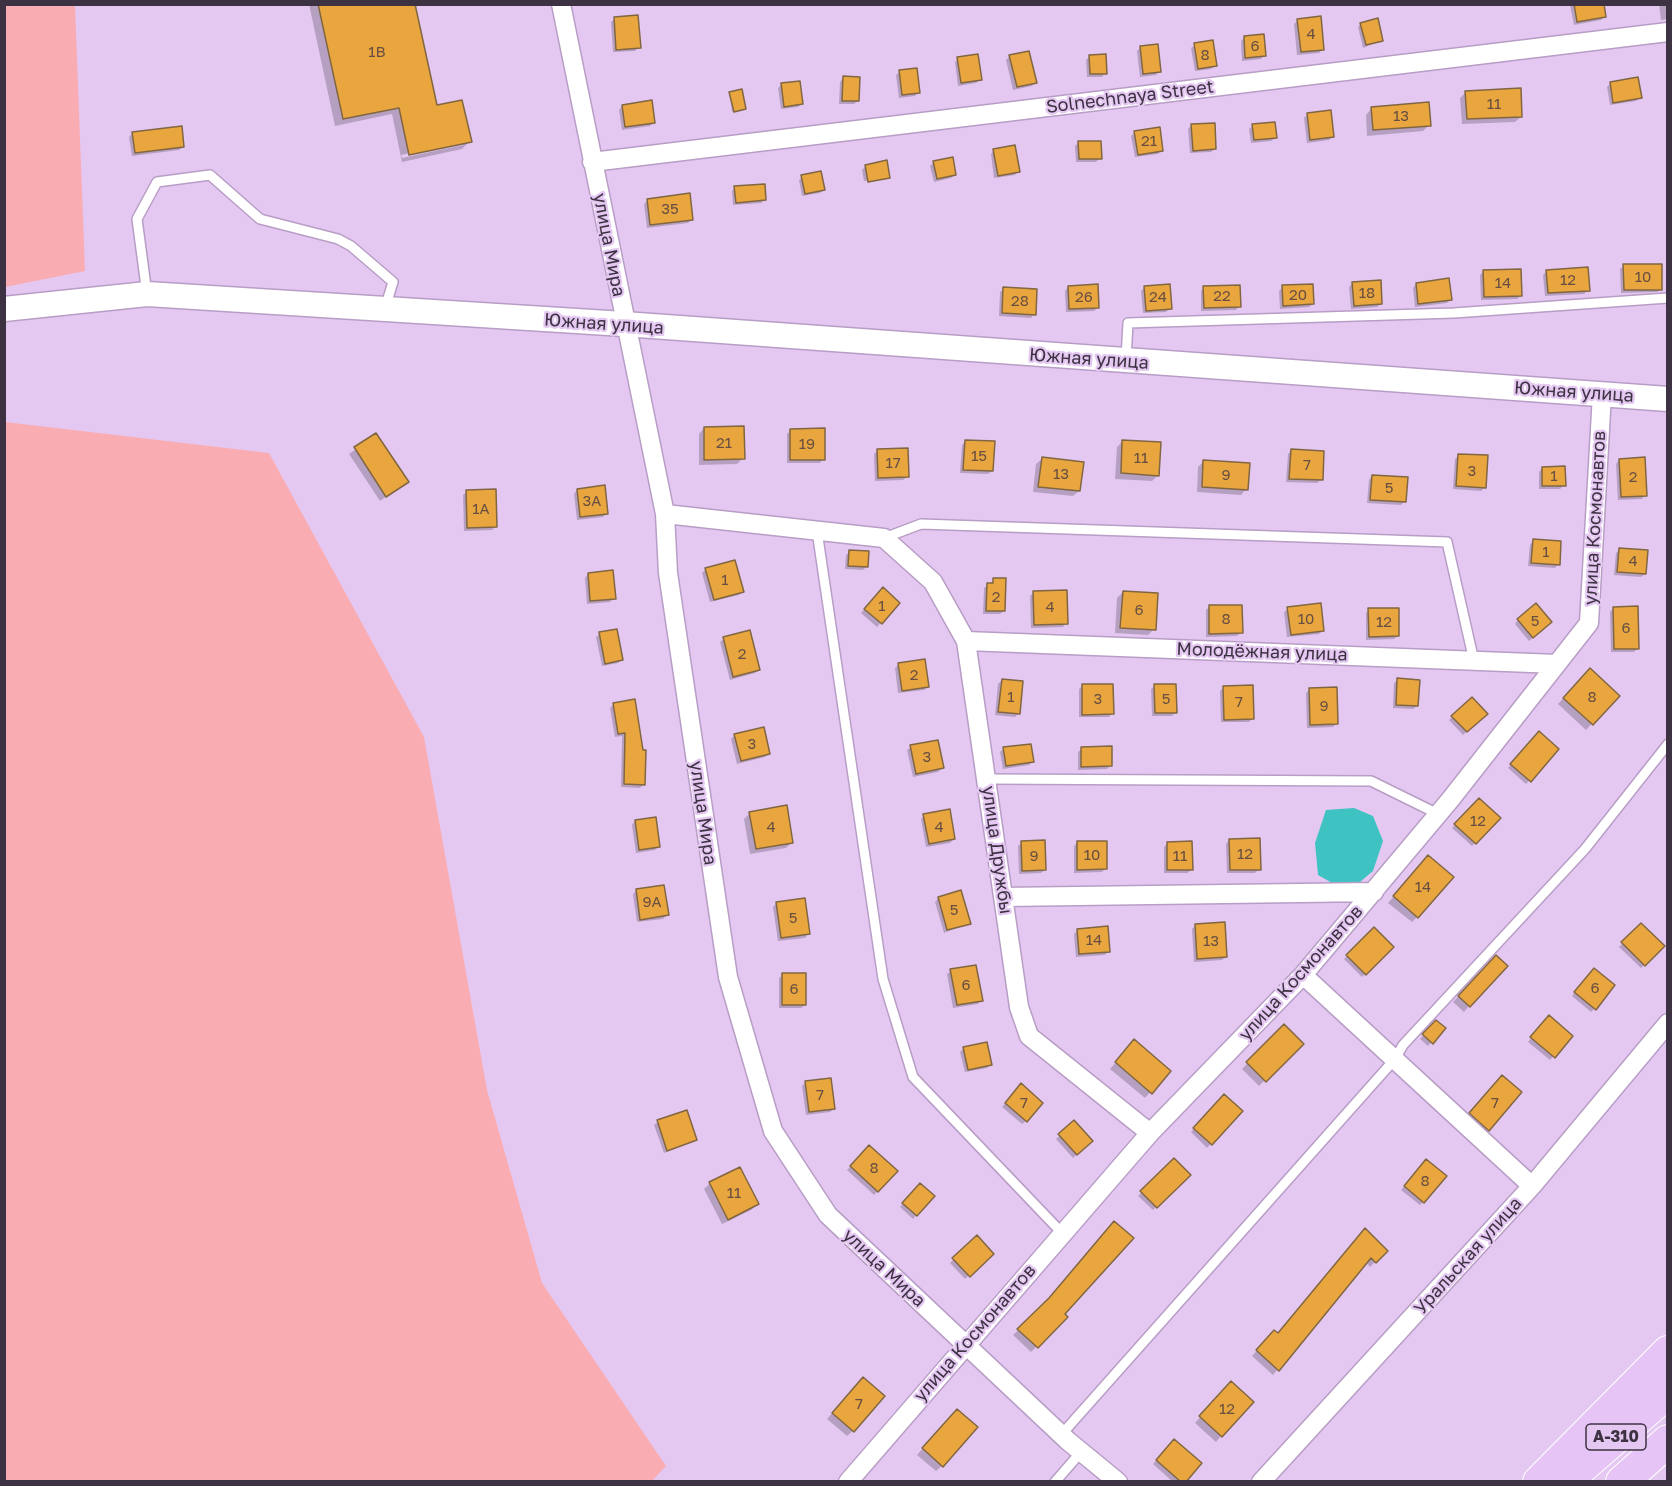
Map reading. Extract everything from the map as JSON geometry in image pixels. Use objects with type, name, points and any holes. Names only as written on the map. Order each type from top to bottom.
[{"type":"highway","points":[[1539,1482],[1668,1352]]},
{"type":"highway","name":"А-310","points":[[1565,1482],[1668,1392]]},
{"type":"highway","name":"А-310","points":[[1622,1482],[1668,1442]]},
{"type":"main road","name":"Южная улица","points":[[4,309],[147,294],[624,324],[1126,362],[1668,399]]},
{"type":"street","name":"улица Мира","points":[[561,4],[624,324],[665,514],[668,573],[728,977],[773,1131],[828,1215],[1061,1435],[1118,1482]]},
{"type":"street","name":"Solnechnaya Street","points":[[592,162],[1668,32]]},
{"type":"street","name":"улица Космонавтов","points":[[848,1482],[965,1344],[1150,1133],[1303,975],[1438,814],[1588,623],[1602,394]]},
{"type":"street","points":[[665,514],[884,538]]},
{"type":"street","name":"улица Дружбы","points":[[884,538],[933,582],[966,640],[1019,1007],[1029,1036],[1150,1133]]},
{"type":"street","name":"Молодёжная улица","points":[[966,640],[1557,664]]},
{"type":"street","points":[[1003,897],[1374,892]]},
{"type":"street","points":[[1303,975],[1532,1186]]},
{"type":"street","name":"Уральская улица","points":[[1261,1482],[1532,1186],[1668,1023]]},
{"type":"lane","points":[[147,294],[136,219],[157,182],[210,175],[260,219],[338,239],[351,246],[393,282],[384,310]]},
{"type":"lane","points":[[1126,362],[1128,323],[1454,313],[1668,298]]},
{"type":"lane","points":[[884,538],[921,524],[1447,542],[1474,661]]},
{"type":"lane","points":[[817,531],[883,979],[913,1077],[1062,1233]]},
{"type":"lane","points":[[1061,1435],[1395,1059],[1403,1045],[1585,849],[1668,744]]},
{"type":"lane","points":[[987,779],[1371,782],[1438,814]]},
{"type":"lane","points":[[1055,1482],[1081,1452]]},
{"type":"shaded area","points":[[5,4],[75,5],[85,271],[5,287]]},
{"type":"shaded area","points":[[5,422],[269,453],[424,737],[487,1090],[542,1283],[666,1466],[652,1481],[5,1481]]},
{"type":"shaded area","points":[[1354,808],[1373,816],[1383,841],[1373,871],[1348,892],[1318,875],[1315,843],[1326,810]]},
{"type":"building","points":[[318,4],[415,4],[437,105],[462,100],[472,142],[409,155],[399,108],[343,119]]},
{"type":"building","points":[[1574,4],[1604,4],[1606,17],[1577,22]]},
{"type":"building","points":[[638,15],[641,48],[616,50],[614,17]]},
{"type":"building","points":[[1321,16],[1324,50],[1301,52],[1297,19]]},
{"type":"building","points":[[1378,18],[1383,41],[1366,45],[1360,23]]},
{"type":"building","points":[[1264,34],[1266,56],[1245,58],[1244,36]]},
{"type":"building","points":[[1213,40],[1217,66],[1198,69],[1194,43]]},
{"type":"building","points":[[1158,44],[1161,72],[1143,74],[1140,46]]},
{"type":"building","points":[[1029,51],[1037,83],[1017,87],[1009,55]]},
{"type":"building","points":[[978,54],[982,80],[961,83],[957,57]]},
{"type":"building","points":[[1106,54],[1107,74],[1090,74],[1089,55]]},
{"type":"building","points":[[917,68],[920,93],[902,95],[899,70]]},
{"type":"building","points":[[843,76],[860,77],[859,101],[842,101]]},
{"type":"building","points":[[1638,77],[1642,98],[1613,103],[1610,82]]},
{"type":"building","points":[[800,81],[803,104],[784,107],[781,83]]},
{"type":"building","points":[[1521,88],[1522,117],[1467,119],[1465,91]]},
{"type":"building","points":[[742,89],[746,109],[734,112],[729,92]]},
{"type":"building","points":[[652,100],[655,123],[625,127],[622,105]]},
{"type":"building","points":[[1429,102],[1431,126],[1373,130],[1371,107]]},
{"type":"building","points":[[1331,110],[1334,137],[1310,140],[1307,113]]},
{"type":"building","points":[[1275,122],[1277,138],[1254,140],[1252,124]]},
{"type":"building","points":[[1215,123],[1216,149],[1193,151],[1191,124]]},
{"type":"building","points":[[182,126],[184,147],[135,153],[132,132]]},
{"type":"building","points":[[1160,127],[1163,151],[1138,155],[1134,131]]},
{"type":"building","points":[[1078,141],[1101,141],[1102,159],[1079,159]]},
{"type":"building","points":[[1015,145],[1020,172],[998,176],[993,149]]},
{"type":"building","points":[[953,157],[956,175],[937,179],[933,161]]},
{"type":"building","points":[[887,160],[890,178],[868,182],[865,165]]},
{"type":"building","points":[[821,171],[825,190],[805,194],[801,175]]},
{"type":"building","points":[[765,184],[766,200],[736,203],[734,186]]},
{"type":"building","points":[[690,193],[693,220],[650,225],[647,199]]},
{"type":"building","points":[[1623,264],[1662,264],[1662,290],[1624,290]]},
{"type":"building","points":[[1588,267],[1590,291],[1548,293],[1546,270]]},
{"type":"building","points":[[1521,269],[1522,296],[1484,297],[1483,270]]},
{"type":"building","points":[[1449,278],[1452,300],[1418,304],[1416,283]]},
{"type":"building","points":[[1381,280],[1382,304],[1354,306],[1352,282]]},
{"type":"building","points":[[1098,284],[1099,308],[1069,309],[1068,286]]},
{"type":"building","points":[[1170,284],[1172,309],[1146,311],[1144,286]]},
{"type":"building","points":[[1313,284],[1314,304],[1283,306],[1282,285]]},
{"type":"building","points":[[1240,285],[1241,307],[1204,308],[1203,286]]},
{"type":"building","points":[[1003,287],[1037,289],[1036,315],[1002,313]]},
{"type":"building","points":[[744,426],[745,459],[704,460],[704,427]]},
{"type":"building","points":[[825,428],[825,460],[790,460],[790,429]]},
{"type":"building","points":[[376,433],[409,482],[386,497],[354,447]]},
{"type":"building","points":[[965,440],[995,441],[993,471],[963,470]]},
{"type":"building","points":[[1122,440],[1161,442],[1159,476],[1121,473]]},
{"type":"building","points":[[908,448],[909,477],[878,478],[877,449]]},
{"type":"building","points":[[1291,449],[1324,451],[1323,480],[1289,479]]},
{"type":"building","points":[[1458,454],[1488,455],[1486,488],[1456,486]]},
{"type":"building","points":[[1042,457],[1084,462],[1080,491],[1038,487]]},
{"type":"building","points":[[1645,457],[1647,496],[1621,497],[1619,459]]},
{"type":"building","points":[[1203,460],[1250,463],[1248,490],[1202,487]]},
{"type":"building","points":[[1565,466],[1566,486],[1542,486],[1542,467]]},
{"type":"building","points":[[1372,475],[1408,477],[1406,502],[1370,500]]},
{"type":"building","points":[[605,485],[608,514],[580,517],[577,489]]},
{"type":"building","points":[[496,489],[497,527],[467,528],[466,490]]},
{"type":"building","points":[[1533,539],[1561,541],[1560,565],[1531,563]]},
{"type":"building","points":[[1619,548],[1648,550],[1646,574],[1617,572]]},
{"type":"building","points":[[849,550],[869,551],[868,567],[848,566]]},
{"type":"building","points":[[735,560],[744,592],[714,600],[705,568]]},
{"type":"building","points":[[613,570],[616,599],[590,601],[588,573]]},
{"type":"building","points":[[993,578],[1006,578],[1005,611],[986,611],[987,583],[993,583]]},
{"type":"building","points":[[883,587],[900,603],[882,624],[864,609]]},
{"type":"building","points":[[1067,590],[1068,624],[1034,625],[1033,591]]},
{"type":"building","points":[[1123,591],[1158,593],[1156,630],[1120,628]]},
{"type":"building","points":[[1321,603],[1324,631],[1291,635],[1287,607]]},
{"type":"building","points":[[1536,603],[1552,622],[1533,638],[1517,619]]},
{"type":"building","points":[[1209,605],[1242,605],[1243,633],[1209,634]]},
{"type":"building","points":[[1638,606],[1639,649],[1614,649],[1613,607]]},
{"type":"building","points":[[1368,608],[1399,608],[1399,636],[1369,637]]},
{"type":"building","points":[[617,629],[623,660],[605,664],[599,632]]},
{"type":"building","points":[[750,630],[760,670],[733,677],[723,637]]},
{"type":"building","points":[[925,659],[929,687],[902,691],[898,663]]},
{"type":"building","points":[[1590,668],[1620,696],[1593,725],[1563,698]]},
{"type":"building","points":[[1397,678],[1420,680],[1418,706],[1396,705]]},
{"type":"building","points":[[1002,679],[1023,681],[1020,714],[998,712]]},
{"type":"building","points":[[1082,684],[1113,684],[1114,714],[1082,715]]},
{"type":"building","points":[[1154,684],[1176,684],[1177,713],[1155,713]]},
{"type":"building","points":[[1253,685],[1254,719],[1224,720],[1223,686]]},
{"type":"building","points":[[1337,687],[1338,724],[1310,725],[1309,688]]},
{"type":"building","points":[[1472,697],[1488,714],[1467,732],[1451,716]]},
{"type":"building","points":[[635,699],[643,750],[646,750],[645,785],[624,784],[625,733],[618,734],[613,703]]},
{"type":"building","points":[[764,727],[770,754],[741,761],[734,734]]},
{"type":"building","points":[[1539,731],[1559,749],[1531,782],[1510,764]]},
{"type":"building","points":[[938,740],[944,768],[916,774],[910,745]]},
{"type":"building","points":[[1031,744],[1034,762],[1006,766],[1003,747]]},
{"type":"building","points":[[1112,746],[1112,766],[1081,767],[1081,747]]},
{"type":"building","points":[[1479,798],[1501,818],[1476,844],[1454,824]]},
{"type":"building","points":[[787,805],[793,843],[756,849],[749,812]]},
{"type":"building","points":[[950,809],[955,839],[929,844],[923,814]]},
{"type":"building","points":[[656,817],[660,847],[639,850],[635,820]]},
{"type":"building","points":[[1260,838],[1261,870],[1230,870],[1229,839]]},
{"type":"building","points":[[1045,840],[1046,870],[1022,871],[1021,841]]},
{"type":"building","points":[[1077,841],[1107,841],[1107,869],[1077,870]]},
{"type":"building","points":[[1192,841],[1193,870],[1167,870],[1167,842]]},
{"type":"building","points":[[1428,855],[1454,877],[1418,918],[1393,896]]},
{"type":"building","points":[[664,885],[669,915],[640,920],[636,889]]},
{"type":"building","points":[[961,890],[971,924],[947,930],[938,897]]},
{"type":"building","points":[[805,898],[810,934],[781,938],[776,902]]},
{"type":"building","points":[[1225,922],[1227,957],[1197,959],[1195,924]]},
{"type":"building","points":[[1641,923],[1665,946],[1645,966],[1621,942]]},
{"type":"building","points":[[1108,926],[1110,952],[1079,954],[1077,929]]},
{"type":"building","points":[[1374,927],[1394,947],[1366,975],[1346,955]]},
{"type":"building","points":[[1496,955],[1508,966],[1470,1007],[1458,996]]},
{"type":"building","points":[[976,965],[983,1001],[957,1005],[950,969]]},
{"type":"building","points":[[1594,968],[1615,985],[1596,1010],[1574,992]]},
{"type":"building","points":[[782,973],[806,973],[806,1005],[782,1005]]},
{"type":"building","points":[[1549,1015],[1573,1036],[1555,1058],[1530,1037]]},
{"type":"building","points":[[1436,1020],[1446,1028],[1433,1044],[1422,1034]]},
{"type":"building","points":[[1284,1024],[1304,1044],[1266,1082],[1246,1062]]},
{"type":"building","points":[[1134,1039],[1171,1071],[1152,1094],[1115,1062]]},
{"type":"building","points":[[987,1042],[992,1065],[968,1070],[963,1047]]},
{"type":"building","points":[[1502,1075],[1522,1092],[1489,1131],[1469,1113]]},
{"type":"building","points":[[831,1078],[835,1109],[809,1112],[805,1081]]},
{"type":"building","points":[[1021,1083],[1043,1103],[1027,1122],[1005,1103]]},
{"type":"building","points":[[1224,1094],[1243,1111],[1212,1145],[1193,1128]]},
{"type":"building","points":[[687,1110],[697,1140],[667,1151],[657,1120]]},
{"type":"building","points":[[1074,1120],[1093,1141],[1077,1155],[1058,1134]]},
{"type":"building","points":[[869,1145],[898,1171],[878,1192],[850,1166]]},
{"type":"building","points":[[1174,1158],[1191,1175],[1157,1208],[1140,1191]]},
{"type":"building","points":[[1426,1159],[1447,1176],[1424,1203],[1404,1186]]},
{"type":"building","points":[[740,1167],[759,1204],[728,1220],[709,1182]]},
{"type":"building","points":[[920,1183],[935,1196],[917,1216],[902,1203]]},
{"type":"building","points":[[1114,1221],[1134,1238],[1065,1314],[1068,1317],[1038,1348],[1017,1329],[1049,1298]]},
{"type":"building","points":[[1365,1228],[1388,1251],[1376,1263],[1371,1258],[1279,1371],[1256,1350],[1274,1330],[1278,1333]]},
{"type":"building","points":[[977,1235],[994,1254],[970,1277],[952,1258]]},
{"type":"building","points":[[863,1377],[885,1396],[854,1432],[832,1413]]},
{"type":"building","points":[[1231,1381],[1254,1402],[1222,1437],[1199,1416]]},
{"type":"building","points":[[957,1409],[978,1427],[943,1467],[922,1448]]},
{"type":"building","points":[[1174,1439],[1202,1463],[1186,1482],[1181,1482],[1156,1460]]}]
